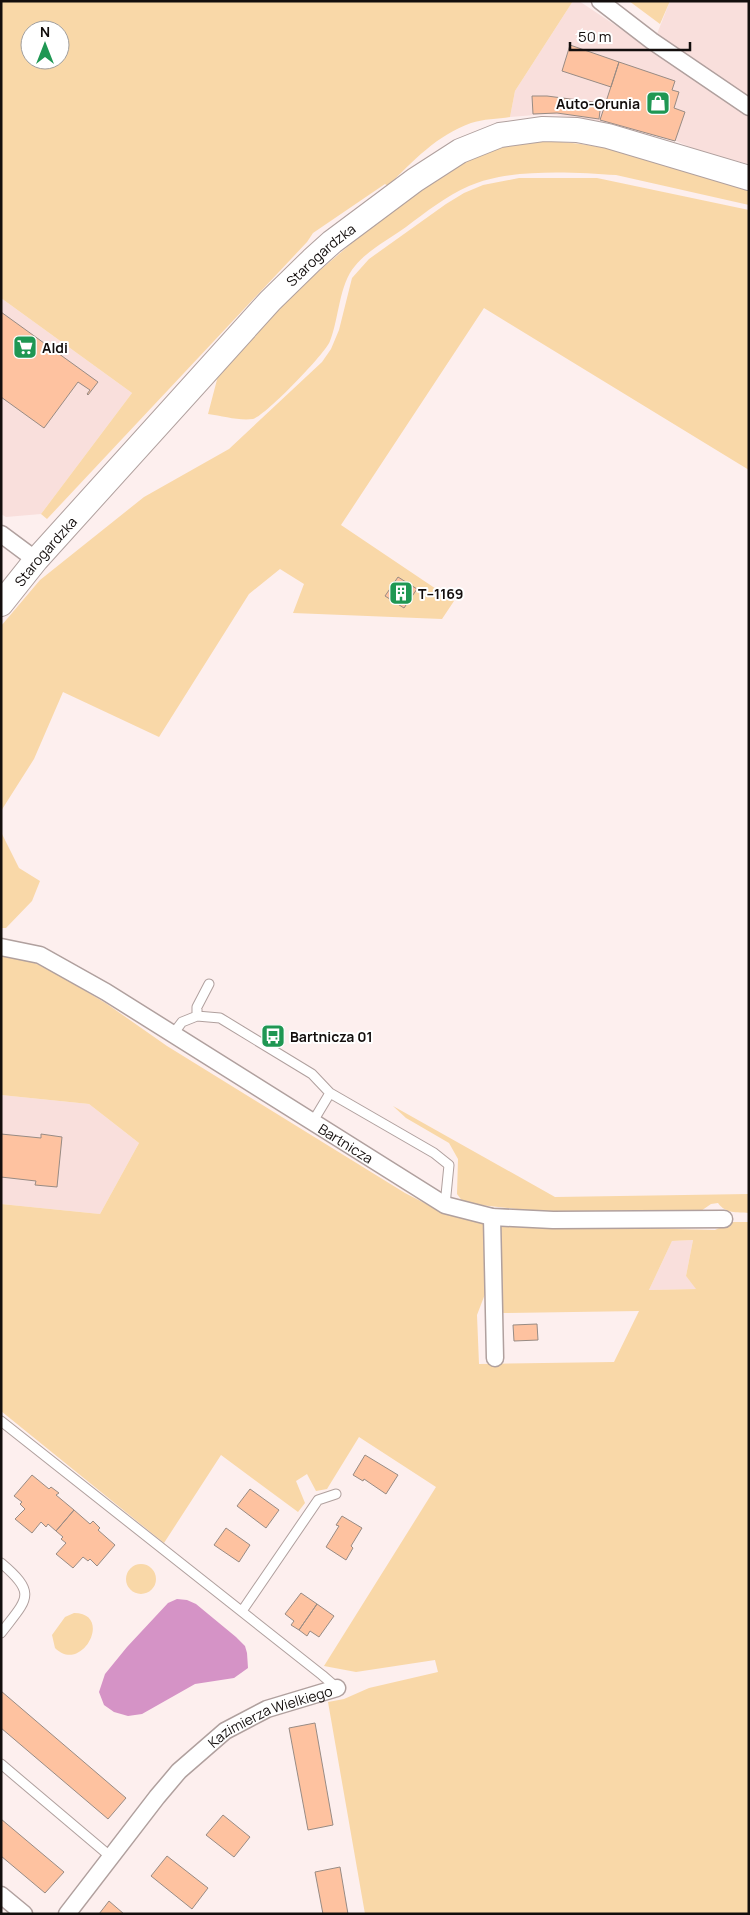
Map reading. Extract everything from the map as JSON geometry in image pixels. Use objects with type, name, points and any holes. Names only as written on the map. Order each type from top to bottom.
[{"type":"main road","name":"Starogardzka","points":[[1,604],[36,560],[270,301],[312,260],[415,180],[460,151],[500,135],[543,129],[577,130],[608,136],[749,178]]},
{"type":"street","points":[[600,1],[652,41],[749,107]]},
{"type":"street","points":[[1,534],[36,560]]},
{"type":"street","name":"Bartnicza","points":[[1,947],[40,956],[106,992],[445,1206],[492,1217],[553,1220],[724,1219]]},
{"type":"street","points":[[492,1217],[495,1358]]},
{"type":"street","name":"Kazimierza Wielkiego","points":[[67,1914],[178,1771],[225,1731],[267,1709],[337,1688]]},
{"type":"street","points":[[1,1895],[24,1914]]},
{"type":"lane","points":[[197,1016],[197,1007],[209,984]]},
{"type":"lane","points":[[173,1034],[182,1022],[197,1016],[220,1018],[312,1074],[330,1093],[450,1165],[445,1206]]},
{"type":"lane","points":[[312,1123],[330,1093]]},
{"type":"lane","name":"Kazimierza Wielkiego","points":[[1,1421],[337,1688]]},
{"type":"lane","points":[[242,1611],[318,1500],[336,1494]]},
{"type":"lane","points":[[1,1563],[23,1583],[25,1594],[22,1606],[1,1632]]},
{"type":"lane","points":[[1,1764],[111,1857]]},
{"type":"shaded area","points":[[1,1],[573,1],[515,91],[510,117],[471,123],[447,134],[426,150],[388,186],[385,184],[313,233],[307,242],[47,519],[41,514],[132,393],[1,298]]},
{"type":"shaded area","points":[[573,1],[579,1],[651,49],[670,1],[749,1],[749,164],[701,152],[676,141],[598,121],[548,114],[510,117],[515,91]]},
{"type":"shaded area","points":[[629,1],[670,1],[660,24]]},
{"type":"shaded area","points":[[541,141],[568,142],[620,151],[749,187],[749,205],[616,175],[561,172],[522,174],[485,180],[469,186],[436,205],[360,260],[350,273],[342,292],[333,332],[326,348],[269,408],[253,419],[237,419],[208,414],[219,372],[285,300],[386,214],[430,181],[467,161],[492,150],[515,144]]},
{"type":"shaded area","points":[[519,178],[597,178],[749,210],[749,470],[484,308],[341,525],[454,601],[442,619],[293,613],[304,584],[280,569],[249,594],[159,737],[63,692],[34,759],[1,811],[1,626],[40,580],[144,497],[229,449],[322,362],[331,349],[339,330],[352,278],[369,259],[464,193],[483,185]]},
{"type":"shaded area","points":[[1,298],[132,393],[41,514],[6,517],[1,514]]},
{"type":"shaded area","points":[[1,832],[19,868],[40,881],[32,901],[6,928],[1,928]]},
{"type":"shaded area","points":[[1,956],[28,960],[54,972],[107,1004],[167,1046],[405,1193],[436,1209],[478,1219],[486,1223],[490,1281],[477,1315],[479,1364],[614,1362],[639,1311],[502,1313],[500,1225],[621,1223],[633,1228],[715,1230],[732,1222],[749,1222],[749,1914],[365,1914],[328,1702],[344,1699],[369,1688],[438,1672],[435,1660],[356,1672],[324,1666],[436,1487],[359,1437],[327,1489],[316,1491],[307,1474],[296,1481],[305,1503],[298,1512],[221,1455],[164,1543],[1,1411],[1,1204],[100,1214],[139,1143],[89,1104],[1,1095]],"holes":[[[693,1240],[686,1276],[696,1289],[649,1290],[672,1241]]]},
{"type":"shaded area","points":[[1,1095],[89,1104],[139,1143],[100,1214],[1,1204]]},
{"type":"shaded area","points":[[393,1106],[555,1197],[749,1194],[749,1213],[728,1211],[718,1203],[711,1204],[698,1213],[543,1214],[463,1202],[457,1194],[458,1159],[449,1143],[406,1118]]},
{"type":"shaded area","points":[[693,1240],[686,1276],[697,1289],[649,1290],[672,1241]]},
{"type":"shaded area","points":[[141,1564],[152,1568],[156,1579],[152,1590],[141,1594],[130,1590],[126,1579],[130,1568]]},
{"type":"shaded area","points":[[177,1599],[187,1600],[196,1604],[236,1637],[245,1646],[248,1668],[234,1678],[195,1684],[142,1714],[128,1716],[114,1712],[104,1705],[99,1692],[105,1674],[168,1603]]},
{"type":"shaded area","points":[[74,1613],[86,1616],[92,1622],[93,1631],[90,1641],[83,1649],[75,1654],[65,1654],[55,1648],[52,1635],[65,1617]]},
{"type":"building","points":[[570,45],[619,62],[611,87],[562,71]]},
{"type":"building","points":[[619,62],[675,81],[672,90],[679,92],[674,108],[685,112],[675,141],[600,120]]},
{"type":"building","points":[[532,96],[547,96],[601,103],[599,119],[557,113],[533,114]]},
{"type":"building","name":"Aldi","points":[[1,312],[98,382],[88,395],[90,390],[78,382],[44,428],[1,397]]},
{"type":"building","name":"T--1169","points":[[398,577],[417,589],[404,608],[385,596]]},
{"type":"building","points":[[1,1134],[41,1138],[41,1134],[62,1137],[57,1187],[35,1185],[36,1181],[1,1177]]},
{"type":"building","points":[[537,1324],[538,1340],[514,1341],[513,1325]]},
{"type":"building","points":[[365,1455],[398,1475],[386,1494],[364,1479],[363,1481],[353,1475]]},
{"type":"building","points":[[32,1475],[49,1489],[51,1487],[59,1493],[56,1495],[74,1510],[56,1531],[48,1524],[46,1527],[41,1522],[32,1533],[15,1519],[25,1509],[20,1504],[22,1502],[14,1496]]},
{"type":"building","points":[[250,1489],[279,1510],[266,1528],[237,1506]]},
{"type":"building","points":[[74,1510],[90,1524],[93,1521],[100,1528],[98,1530],[115,1545],[97,1566],[90,1559],[88,1561],[83,1557],[73,1568],[56,1554],[66,1543],[61,1539],[63,1537],[56,1531]]},
{"type":"building","points":[[342,1516],[362,1528],[351,1546],[353,1548],[346,1560],[326,1547],[339,1526],[336,1525]]},
{"type":"building","points":[[226,1528],[250,1545],[239,1562],[214,1545]]},
{"type":"building","points":[[301,1593],[317,1604],[299,1630],[291,1625],[294,1621],[285,1614]]},
{"type":"building","points":[[317,1604],[334,1616],[319,1637],[310,1631],[307,1636],[299,1630]]},
{"type":"building","points":[[1,1691],[126,1798],[108,1819],[1,1728]]},
{"type":"building","points":[[315,1723],[333,1825],[308,1830],[289,1728]]},
{"type":"building","points":[[223,1815],[250,1837],[234,1857],[206,1835]]},
{"type":"building","points":[[1,1819],[64,1872],[45,1893],[1,1856]]},
{"type":"building","points":[[167,1856],[208,1888],[192,1909],[151,1876]]},
{"type":"building","points":[[340,1867],[348,1914],[323,1914],[315,1872]]},
{"type":"building","points":[[109,1901],[124,1914],[99,1914]]},
{"type":"place","name":"Auto-Orunia","points":[[658,103]]},
{"type":"place","name":"Aldi","points":[[25,347]]},
{"type":"place","name":"T--1169","points":[[401,593]]},
{"type":"place","name":"Bartnicza 01","points":[[273,1036]]}]
